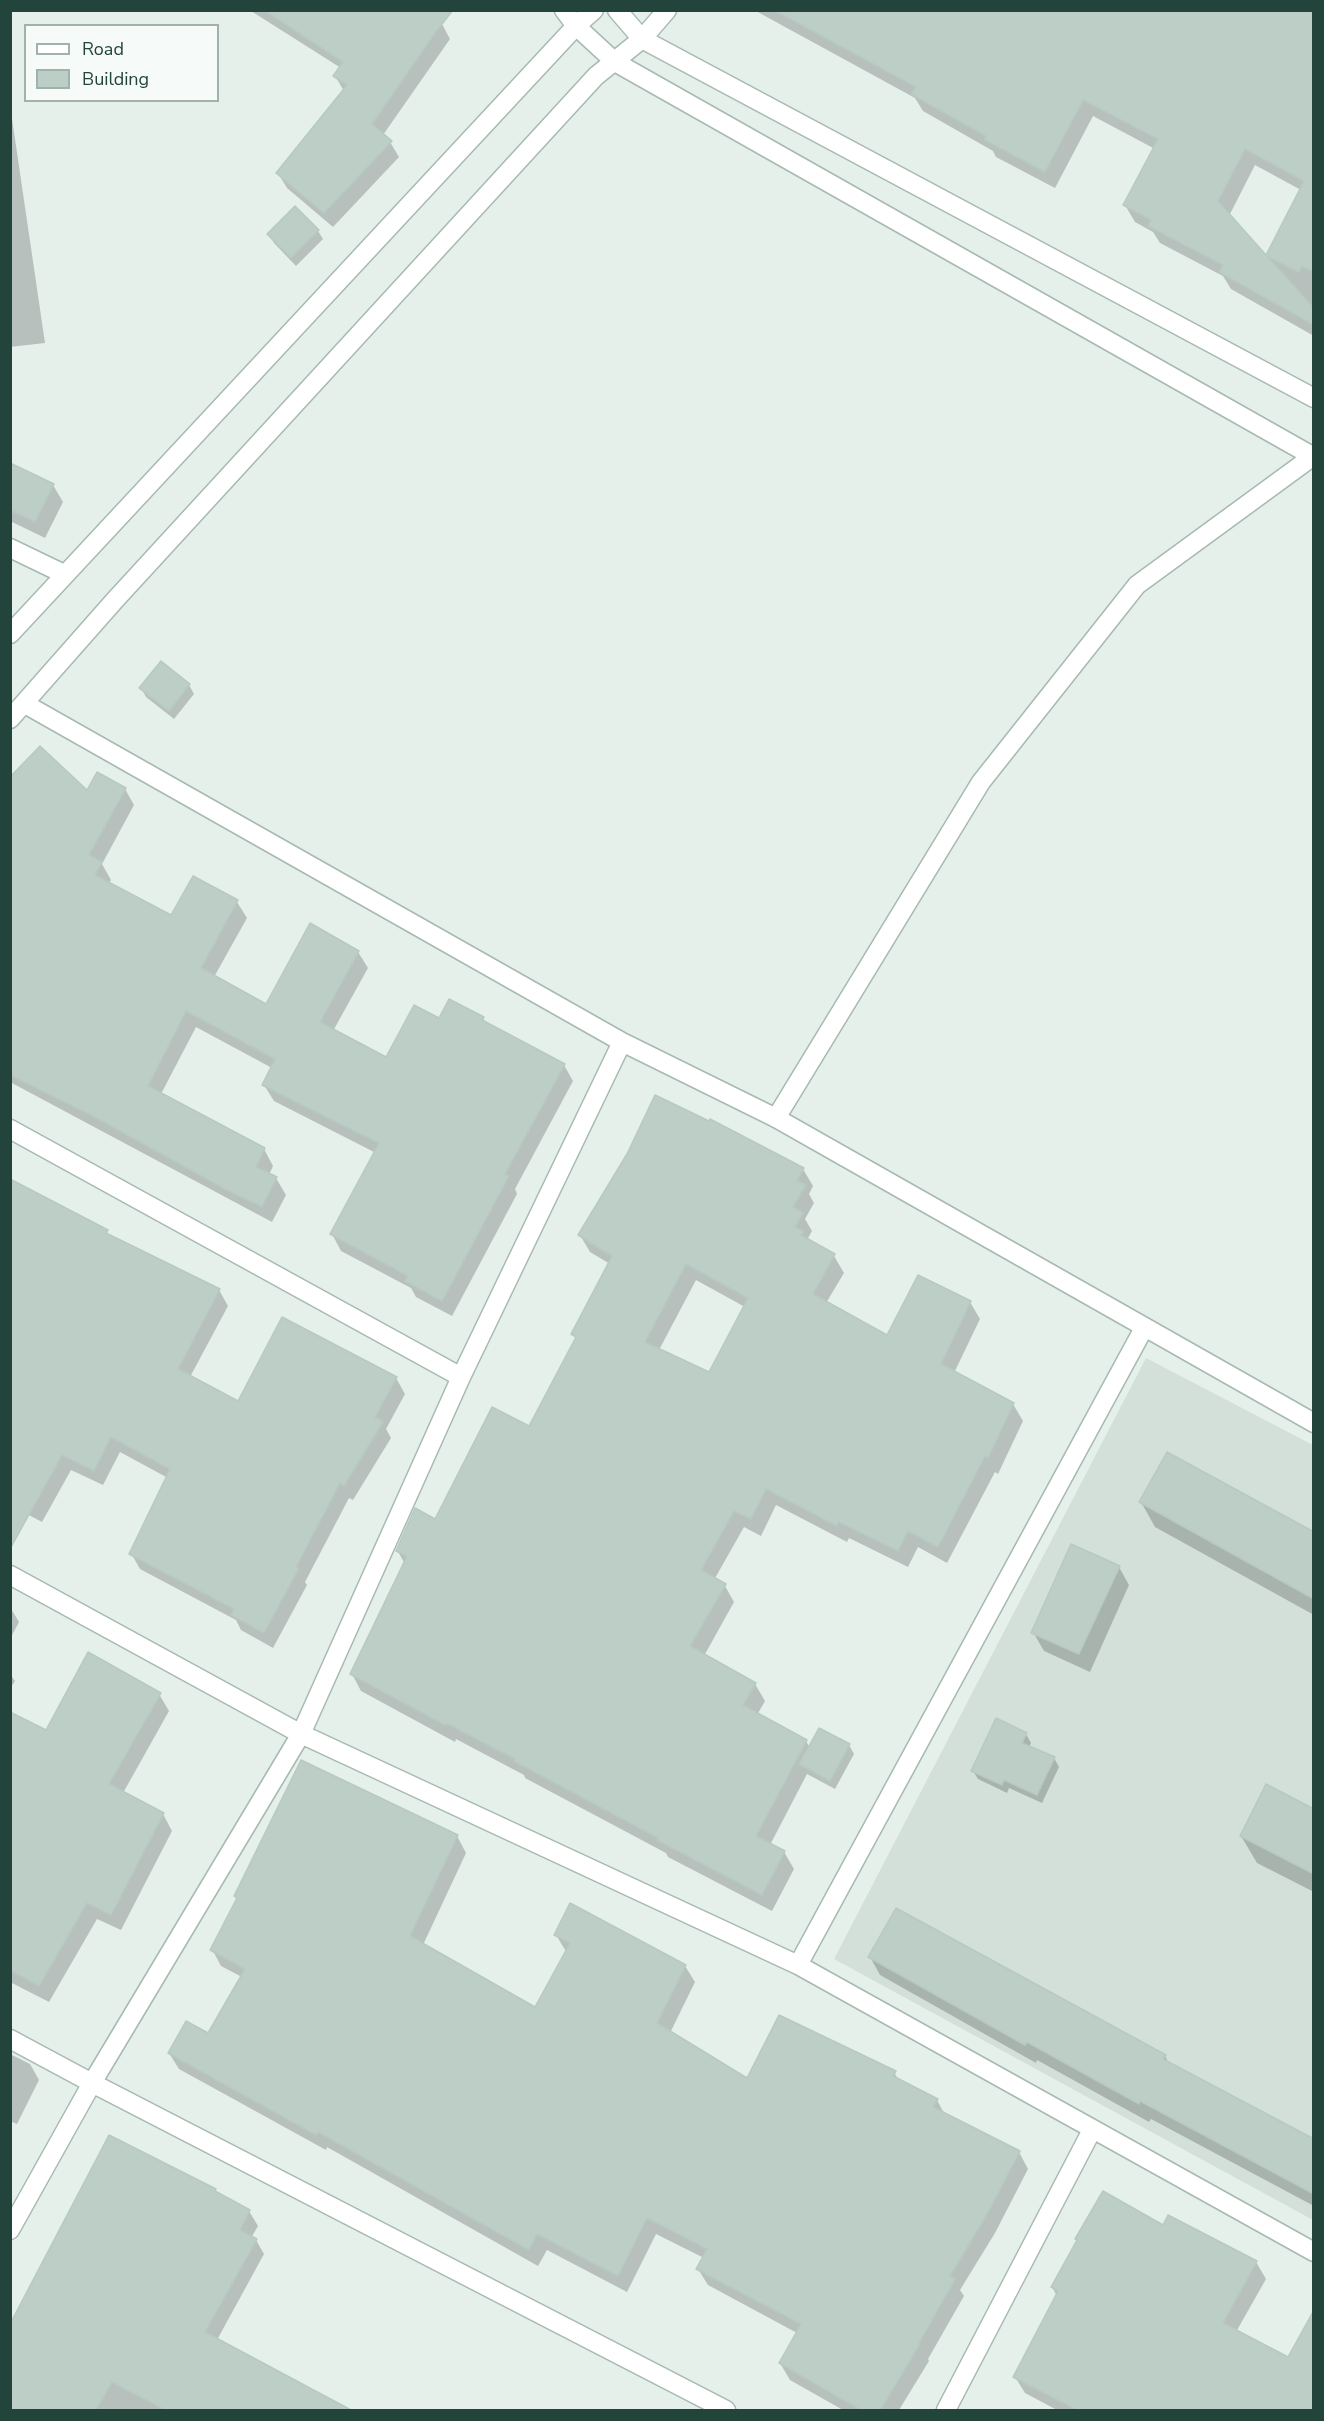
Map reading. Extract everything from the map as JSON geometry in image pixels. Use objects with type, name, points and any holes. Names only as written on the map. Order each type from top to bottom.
[{"type":"street","points":[[564,10],[576,26],[615,62],[1313,457],[1137,585],[981,782],[776,1118]]},
{"type":"street","points":[[10,634],[576,26],[594,10]]},
{"type":"street","points":[[617,10],[642,39],[1314,398]]},
{"type":"street","points":[[10,719],[115,600],[596,76],[642,39],[667,10]]},
{"type":"street","points":[[10,548],[64,574]]},
{"type":"street","points":[[25,704],[622,1042],[776,1118],[1314,1423]]},
{"type":"street","points":[[10,2230],[92,2084],[301,1734],[461,1377],[622,1042]]},
{"type":"street","points":[[10,1129],[461,1377]]},
{"type":"street","points":[[798,1965],[1144,1328]]},
{"type":"street","points":[[10,1575],[301,1734],[798,1965],[1314,2252]]},
{"type":"street","points":[[10,2038],[92,2084],[726,2410]]},
{"type":"street","points":[[946,2410],[1092,2130]]},
{"type":"shaded area","points":[[1146,1358],[1313,1445],[1313,2220],[834,1959]]},
{"type":"building","points":[[264,10],[453,10],[372,124],[392,141],[324,213],[276,173],[347,85],[333,76],[343,62]]},
{"type":"building","points":[[774,10],[1314,10],[1314,272],[1302,266],[1299,272],[1268,257],[1314,308],[1314,325],[1219,272],[1223,265],[1148,226],[1151,220],[1123,205],[1158,139],[1083,100],[1045,172],[985,140],[986,136],[911,94],[916,87]],"holes":[[[1245,149],[1304,181],[1266,255],[1218,201]]]},
{"type":"building","points":[[295,206],[319,230],[291,258],[267,234]]},
{"type":"building","points":[[10,463],[54,484],[35,522],[10,510]]},
{"type":"building","points":[[161,661],[190,684],[169,711],[139,688]]},
{"type":"building","points":[[40,746],[87,790],[97,772],[126,788],[89,855],[102,862],[95,875],[171,915],[193,876],[238,900],[201,968],[266,1004],[310,923],[359,951],[320,1022],[386,1057],[414,1005],[439,1018],[449,999],[484,1017],[482,1020],[565,1064],[505,1174],[509,1176],[442,1301],[405,1281],[408,1276],[330,1234],[379,1143],[262,1085],[275,1059],[186,1011],[148,1086],[265,1148],[256,1167],[277,1177],[262,1207],[93,1116],[10,1075],[10,777]]},
{"type":"building","points":[[655,1095],[709,1121],[710,1119],[804,1168],[797,1181],[806,1185],[793,1207],[803,1213],[795,1227],[804,1232],[801,1235],[835,1254],[813,1294],[887,1335],[918,1275],[971,1301],[941,1364],[1014,1403],[988,1458],[985,1456],[938,1547],[908,1531],[898,1551],[839,1522],[837,1526],[766,1489],[751,1519],[734,1511],[701,1570],[726,1584],[690,1646],[756,1683],[743,1705],[807,1740],[756,1836],[785,1851],[762,1895],[657,1840],[658,1838],[514,1761],[515,1759],[446,1723],[445,1725],[350,1674],[407,1556],[396,1551],[415,1508],[435,1519],[492,1407],[529,1426],[576,1337],[571,1334],[612,1256],[578,1235],[627,1154]],"holes":[[[686,1264],[748,1298],[709,1372],[645,1342]]]},
{"type":"building","points":[[10,1179],[108,1230],[106,1233],[220,1289],[178,1369],[238,1401],[282,1317],[397,1377],[375,1417],[383,1422],[344,1486],[340,1483],[296,1567],[299,1568],[264,1633],[231,1615],[234,1609],[129,1554],[170,1469],[111,1437],[94,1471],[62,1455],[10,1549]]},
{"type":"building","points":[[1167,1452],[1314,1532],[1314,1599],[1139,1502]]},
{"type":"building","points":[[1071,1544],[1120,1566],[1079,1654],[1031,1633]]},
{"type":"building","points":[[88,1652],[161,1693],[109,1784],[164,1813],[111,1915],[87,1903],[39,1986],[10,1970],[10,1712],[46,1730]]},
{"type":"building","points":[[996,1718],[1027,1733],[1022,1743],[1055,1757],[1037,1795],[1004,1780],[1002,1785],[971,1771]]},
{"type":"building","points":[[819,1728],[850,1744],[830,1781],[799,1764]]},
{"type":"building","points":[[301,1760],[458,1835],[410,1936],[535,2007],[570,1943],[554,1935],[570,1903],[686,1965],[657,2023],[747,2078],[779,2015],[896,2071],[893,2076],[938,2099],[933,2107],[1020,2151],[986,2216],[950,2276],[955,2279],[920,2344],[880,2410],[861,2410],[779,2363],[801,2324],[696,2269],[707,2249],[647,2218],[618,2276],[537,2234],[529,2250],[318,2132],[316,2135],[168,2053],[186,2021],[208,2033],[245,1969],[210,1950],[237,1898],[234,1896]]},
{"type":"building","points":[[1266,1784],[1314,1809],[1314,1874],[1240,1836]]},
{"type":"building","points":[[896,1908],[1166,2055],[1163,2059],[1314,2139],[1314,2194],[1140,2101],[1139,2104],[1027,2042],[1025,2045],[868,1957]]},
{"type":"building","points":[[109,2135],[216,2189],[215,2191],[250,2210],[240,2230],[257,2239],[205,2332],[351,2410],[165,2410],[112,2382],[96,2410],[10,2410],[10,2324]]},
{"type":"building","points":[[1103,2191],[1163,2225],[1168,2215],[1257,2261],[1223,2323],[1288,2357],[1314,2310],[1314,2410],[1077,2410],[1013,2377],[1058,2291],[1051,2287]]}]
